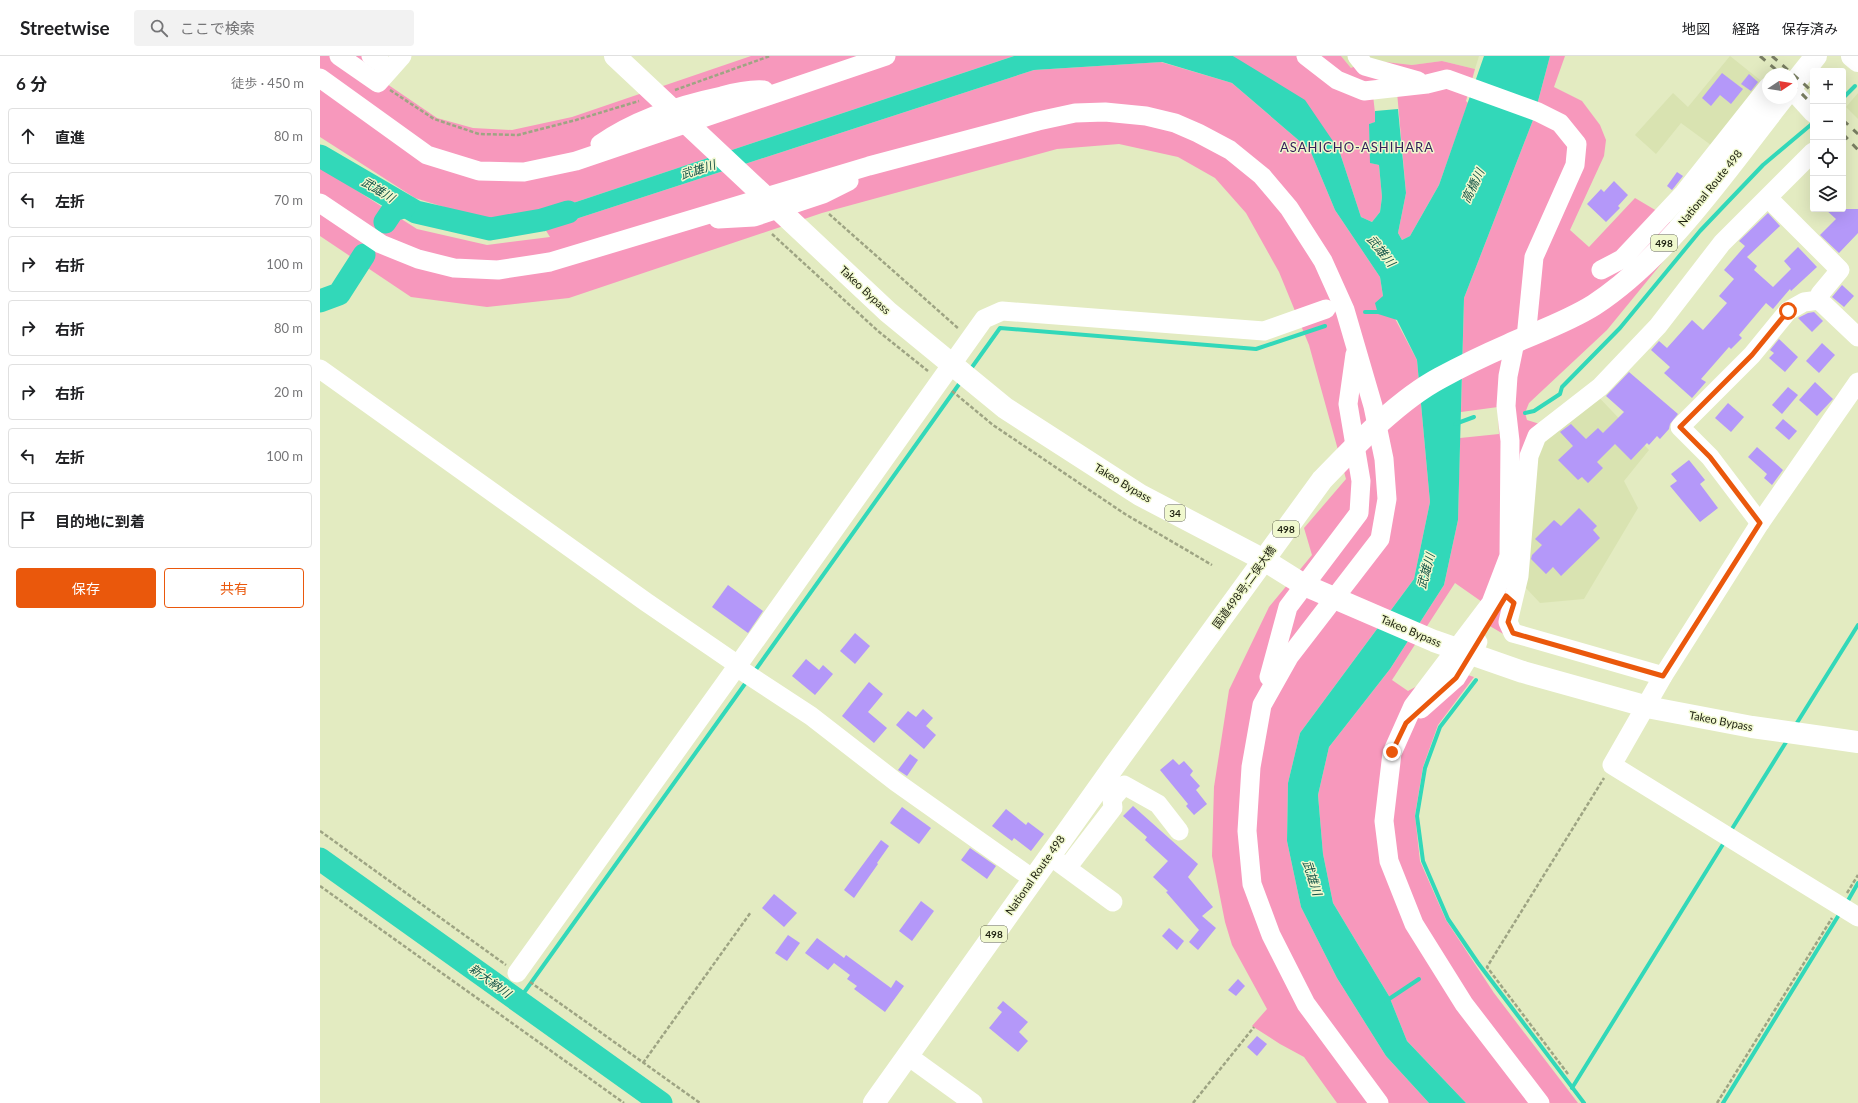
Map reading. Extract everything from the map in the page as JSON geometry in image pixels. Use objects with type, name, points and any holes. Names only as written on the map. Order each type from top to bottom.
[{"type":"highway","name":"Takeo Bypass","points":[[614,56],[888,312],[1005,408],[1140,495],[1264,560],[1311,588],[1434,641],[1522,672],[1652,708],[1752,727],[1858,742]]},
{"type":"highway","points":[[1798,78],[1816,56]]},
{"type":"highway","points":[[1852,56],[1858,61]]},
{"type":"highway","name":"National Route 498","points":[[1516,342],[1562,323],[1594,304],[1631,276],[1692,213],[1742,134],[1776,104]]},
{"type":"highway","name":"国道498号;二俣大橋","points":[[1114,766],[1322,480],[1361,440],[1406,402],[1438,378],[1516,342]]},
{"type":"highway","name":"National Route 498","points":[[874,1103],[1114,766]]},
{"type":"street","points":[[338,56],[390,69]]},
{"type":"street","points":[[371,56],[390,69]]},
{"type":"street","points":[[320,78],[427,155],[479,171],[524,172],[576,161],[886,56]]},
{"type":"street","points":[[1306,56],[1337,80],[1364,90],[1427,84],[1447,79],[1538,112],[1560,123],[1577,144],[1575,166],[1534,257],[1508,376],[1506,406],[1510,441],[1510,599],[1508,622],[1513,633],[1663,676]]},
{"type":"street","points":[[1357,56],[1365,66],[1427,84]]},
{"type":"street","points":[[1798,96],[1810,109]]},
{"type":"street","points":[[1601,270],[1622,259],[1742,134],[1762,98]]},
{"type":"street","points":[[320,204],[381,244],[418,259],[454,268],[498,270],[550,262],[869,166],[1038,120],[1075,113],[1105,112],[1146,116],[1175,123],[1230,150],[1262,176],[1290,208],[1323,261],[1345,310],[1373,406],[1384,459],[1387,499],[1380,539],[1289,658],[1262,705]]},
{"type":"street","points":[[1406,723],[1456,678],[1510,599],[1519,576],[1529,456],[1537,436],[1600,387],[1658,326],[1722,243],[1810,155]]},
{"type":"street","points":[[1768,198],[1840,270],[1820,294],[1819,300]]},
{"type":"street","points":[[1819,300],[1858,337]]},
{"type":"street","points":[[1760,523],[1710,457],[1680,427],[1752,355],[1788,311],[1804,302],[1819,300]]},
{"type":"street","points":[[517,973],[747,673],[940,382],[984,319],[1002,311],[1264,331],[1326,309]]},
{"type":"street","points":[[1356,349],[1348,404],[1361,481],[1359,513],[1288,607],[1262,705],[1251,767],[1248,824],[1252,884],[1271,935],[1306,1004],[1379,1103]]},
{"type":"street","points":[[320,369],[646,602],[811,716],[896,782],[1033,879]]},
{"type":"street","points":[[1848,911],[1612,765],[1663,676],[1760,523],[1858,382]]},
{"type":"street","points":[[1510,556],[1491,603],[1413,706],[1392,752],[1384,821],[1390,861],[1414,924],[1464,1004],[1540,1103]]},
{"type":"street","points":[[1067,868],[1113,808],[1112,799],[1124,785],[1158,804],[1179,831]]},
{"type":"street","points":[[1049,856],[1113,902]]},
{"type":"street","points":[[908,1056],[973,1103]]},
{"type":"path","points":[[672,90],[770,56]]},
{"type":"path","points":[[390,69],[434,120],[479,134],[518,135],[643,100]]},
{"type":"path","points":[[829,214],[970,339]]},
{"type":"path","points":[[772,234],[878,331],[940,382]]},
{"type":"path","points":[[962,400],[993,424],[1125,514],[1212,565]]},
{"type":"path","points":[[1568,1074],[1487,967],[1612,765]]},
{"type":"path","points":[[320,830],[517,973]]},
{"type":"path","points":[[1717,1103],[1848,911],[1858,875]]},
{"type":"path","points":[[320,886],[624,1103]]},
{"type":"path","points":[[643,1063],[751,912]]},
{"type":"path","points":[[538,988],[700,1103]]},
{"type":"path","points":[[1193,1103],[1254,1026]]},
{"type":"shaded area","points":[[320,56],[382,56],[387,84],[437,118],[473,128],[512,130],[572,117],[751,56],[1014,56],[534,216],[489,221],[415,198],[320,137]]},
{"type":"shaded area","points":[[1233,56],[1341,56],[1351,68],[1368,60],[1412,65],[1442,61],[1475,69],[1466,101],[1468,103],[1439,185],[1410,236],[1402,240],[1398,233],[1406,193],[1397,92],[1373,95],[1376,122],[1369,124],[1371,163],[1379,165],[1382,197],[1380,212],[1372,222],[1361,217],[1339,150]]},
{"type":"shaded area","points":[[1341,56],[1479,56],[1475,69],[1442,61],[1412,65],[1368,60],[1351,68]]},
{"type":"shaded area","points":[[1550,56],[1565,56],[1554,87],[1582,101],[1600,125],[1606,140],[1604,156],[1570,230],[1589,247],[1635,198],[1662,214],[1684,236],[1607,330],[1529,403],[1525,413],[1527,420],[1543,425],[1505,635],[1483,622],[1485,604],[1455,583],[1392,680],[1408,691],[1449,669],[1474,677],[1438,725],[1423,767],[1415,815],[1420,861],[1446,920],[1494,993],[1578,1103],[1466,1103],[1407,1041],[1389,996],[1333,903],[1323,854],[1318,795],[1329,747],[1390,669],[1444,585],[1458,520],[1460,438],[1499,434],[1498,407],[1461,412],[1464,298],[1533,120]]},
{"type":"shaded area","points":[[1730,56],[1762,82],[1762,88],[1715,148],[1681,123],[1656,154],[1635,135],[1673,93],[1688,107]]},
{"type":"shaded area","points":[[1161,62],[1232,83],[1310,150],[1335,210],[1380,277],[1383,296],[1417,360],[1430,502],[1414,579],[1300,733],[1288,783],[1287,841],[1301,907],[1337,978],[1386,1056],[1429,1103],[1337,1103],[1304,1057],[1252,1026],[1267,1009],[1232,945],[1225,922],[1212,856],[1214,787],[1229,690],[1269,607],[1312,555],[1304,528],[1346,479],[1309,345],[1279,272],[1246,213],[1215,178],[1178,157],[1119,144],[1057,149],[822,213],[569,298],[487,307],[411,297],[320,236],[320,167],[417,229],[487,245],[550,237],[545,229],[1034,70]]},
{"type":"shaded area","points":[[1858,93],[1858,119],[1846,107]]},
{"type":"shaded area","points":[[1592,390],[1649,450],[1624,481],[1638,508],[1584,599],[1540,603],[1523,585],[1534,458],[1543,425]]},
{"type":"water","name":"高橋川","points":[[1014,56],[1233,56],[1305,100],[1339,150],[1361,217],[1372,222],[1380,212],[1382,197],[1379,165],[1370,163],[1369,124],[1375,122],[1375,111],[1398,109],[1406,193],[1398,233],[1402,240],[1410,236],[1439,185],[1484,56],[1550,56],[1533,120],[1464,298],[1458,520],[1444,585],[1390,669],[1329,747],[1318,795],[1323,854],[1333,903],[1389,996],[1407,1041],[1466,1103],[1429,1103],[1386,1056],[1337,978],[1301,907],[1287,841],[1288,783],[1300,733],[1414,579],[1430,502],[1417,360],[1397,320],[1378,314],[1375,303],[1383,296],[1380,277],[1335,210],[1310,150],[1232,83],[1162,62],[1034,70],[545,229],[534,216]]},
{"type":"building","points":[[1722,73],[1743,89],[1731,104],[1720,95],[1711,106],[1702,98]]},
{"type":"building","points":[[1749,74],[1758,82],[1751,91],[1741,84]]},
{"type":"building","points":[[1677,172],[1683,176],[1672,190],[1667,186]]},
{"type":"building","points":[[1614,181],[1628,195],[1618,206],[1620,208],[1606,222],[1587,204],[1601,189],[1604,192]]},
{"type":"building","points":[[1846,209],[1858,209],[1858,233],[1839,253],[1820,235],[1836,219],[1828,212],[1846,212]]},
{"type":"building","points":[[1768,213],[1780,226],[1747,257],[1757,266],[1754,270],[1773,287],[1791,269],[1784,261],[1798,247],[1817,267],[1791,291],[1790,289],[1773,309],[1766,303],[1739,335],[1742,338],[1731,349],[1729,347],[1701,379],[1706,382],[1692,398],[1664,373],[1670,367],[1651,350],[1659,341],[1667,348],[1692,320],[1703,330],[1727,303],[1719,296],[1734,279],[1724,270],[1745,246],[1739,241]]},
{"type":"building","points":[[1842,285],[1854,296],[1844,307],[1832,297]]},
{"type":"building","points":[[1814,312],[1823,321],[1812,332],[1798,318]]},
{"type":"building","points":[[1779,339],[1798,357],[1785,372],[1769,358],[1774,353],[1770,350]]},
{"type":"building","points":[[1822,343],[1835,355],[1819,373],[1806,361]]},
{"type":"building","points":[[1629,372],[1678,414],[1670,424],[1669,429],[1660,439],[1657,436],[1649,445],[1647,443],[1631,460],[1615,444],[1597,462],[1603,468],[1588,483],[1582,477],[1578,480],[1558,460],[1573,446],[1560,432],[1571,424],[1586,439],[1598,428],[1603,433],[1624,412],[1606,396]]},
{"type":"building","points":[[1815,382],[1833,399],[1817,416],[1799,400]]},
{"type":"building","points":[[1788,387],[1798,395],[1782,414],[1772,405]]},
{"type":"building","points":[[1728,403],[1744,417],[1731,432],[1715,418]]},
{"type":"building","points":[[1783,419],[1797,431],[1789,440],[1775,428]]},
{"type":"building","points":[[1757,447],[1783,470],[1772,485],[1764,478],[1767,474],[1748,457]]},
{"type":"building","points":[[1689,460],[1705,480],[1700,484],[1718,508],[1700,522],[1670,486],[1677,481],[1671,474]]},
{"type":"building","points":[[1579,508],[1597,526],[1593,530],[1600,538],[1561,576],[1553,567],[1546,574],[1531,559],[1532,555],[1542,545],[1535,539],[1554,520],[1561,526]]},
{"type":"building","points":[[728,585],[763,611],[748,633],[712,607]]},
{"type":"building","points":[[855,633],[870,646],[855,664],[840,651]]},
{"type":"building","points":[[806,659],[819,670],[823,665],[833,674],[815,695],[792,676]]},
{"type":"building","points":[[869,682],[883,694],[868,712],[887,728],[874,743],[842,716]]},
{"type":"building","points":[[923,709],[933,718],[926,726],[936,735],[924,749],[896,725],[908,711],[916,717]]},
{"type":"building","points":[[910,754],[918,760],[907,776],[898,770]]},
{"type":"building","points":[[1173,759],[1179,765],[1184,761],[1193,771],[1190,775],[1200,786],[1196,790],[1207,804],[1194,815],[1186,806],[1188,804],[1160,770]]},
{"type":"building","points":[[1133,806],[1198,864],[1188,877],[1213,907],[1202,916],[1216,928],[1198,950],[1189,942],[1199,930],[1166,892],[1168,891],[1153,877],[1168,861],[1145,840],[1147,837],[1123,816]]},
{"type":"building","points":[[902,807],[931,828],[919,844],[890,823]]},
{"type":"building","points":[[1006,809],[1026,825],[1028,822],[1044,834],[1031,851],[1014,838],[1012,841],[992,826]]},
{"type":"building","points":[[881,840],[889,846],[854,898],[844,890]]},
{"type":"building","points":[[970,848],[996,866],[987,879],[961,860]]},
{"type":"building","points":[[774,894],[797,913],[784,927],[762,908]]},
{"type":"building","points":[[921,901],[934,911],[912,941],[899,931]]},
{"type":"building","points":[[1169,928],[1184,941],[1177,950],[1162,936]]},
{"type":"building","points":[[788,935],[800,943],[787,961],[775,953]]},
{"type":"building","points":[[817,938],[844,958],[846,955],[891,988],[896,980],[904,986],[885,1012],[854,989],[857,986],[847,979],[850,975],[834,963],[828,970],[805,953]]},
{"type":"building","points":[[1238,979],[1245,986],[1236,996],[1228,990]]},
{"type":"building","points":[[1003,1001],[1028,1022],[1019,1032],[1028,1041],[1018,1052],[989,1028],[1002,1012],[997,1008]]},
{"type":"building","points":[[1257,1036],[1267,1044],[1257,1056],[1247,1047]]},
{"type":"waterway","points":[[1846,95],[1855,86]]},
{"type":"waterway","points":[[1525,413],[1534,411],[1560,394],[1562,387],[1620,328],[1700,231],[1763,165],[1810,126]]},
{"type":"waterway","name":"武雄川","points":[[320,156],[416,212],[490,229],[542,220],[568,212]]},
{"type":"waterway","points":[[385,222],[393,210],[404,207]]},
{"type":"waterway","points":[[320,301],[339,294],[364,255]]},
{"type":"waterway","points":[[1365,312],[1382,312]]},
{"type":"waterway","points":[[970,370],[1000,328],[1256,349],[1325,326]]},
{"type":"waterway","points":[[754,672],[962,380]]},
{"type":"waterway","points":[[1455,424],[1474,417]]},
{"type":"waterway","points":[[1795,726],[1858,625]]},
{"type":"waterway","points":[[1476,680],[1440,727],[1425,768],[1417,816],[1423,861],[1448,919],[1478,963],[1584,1103]]},
{"type":"waterway","points":[[518,1001],[747,681]]},
{"type":"waterway","points":[[1730,832],[1788,739]]},
{"type":"waterway","points":[[1572,1088],[1725,841]]},
{"type":"waterway","name":"新大納川","points":[[320,859],[661,1103]]},
{"type":"waterway","points":[[1846,904],[1858,883]]},
{"type":"waterway","points":[[1723,1103],[1840,913]]},
{"type":"waterway","points":[[1386,1001],[1419,979]]},
{"type":"railway","points":[[1760,56],[1774,68]]},
{"type":"railway","points":[[1772,56],[1810,89]]},
{"type":"railway","points":[[1798,90],[1812,104]]},
{"type":"railway","points":[[1846,123],[1858,134]]},
{"type":"railway","points":[[1846,137],[1858,150]]},
{"type":"district","name":"ASAHICHO-ASHIHARA","points":[[1357,147]]},
{"type":"route","points":[[1392,752],[1406,723],[1456,678],[1506,596],[1514,603],[1508,622],[1513,633],[1663,676],[1760,523],[1710,457],[1680,427],[1752,355],[1788,311]]}]
